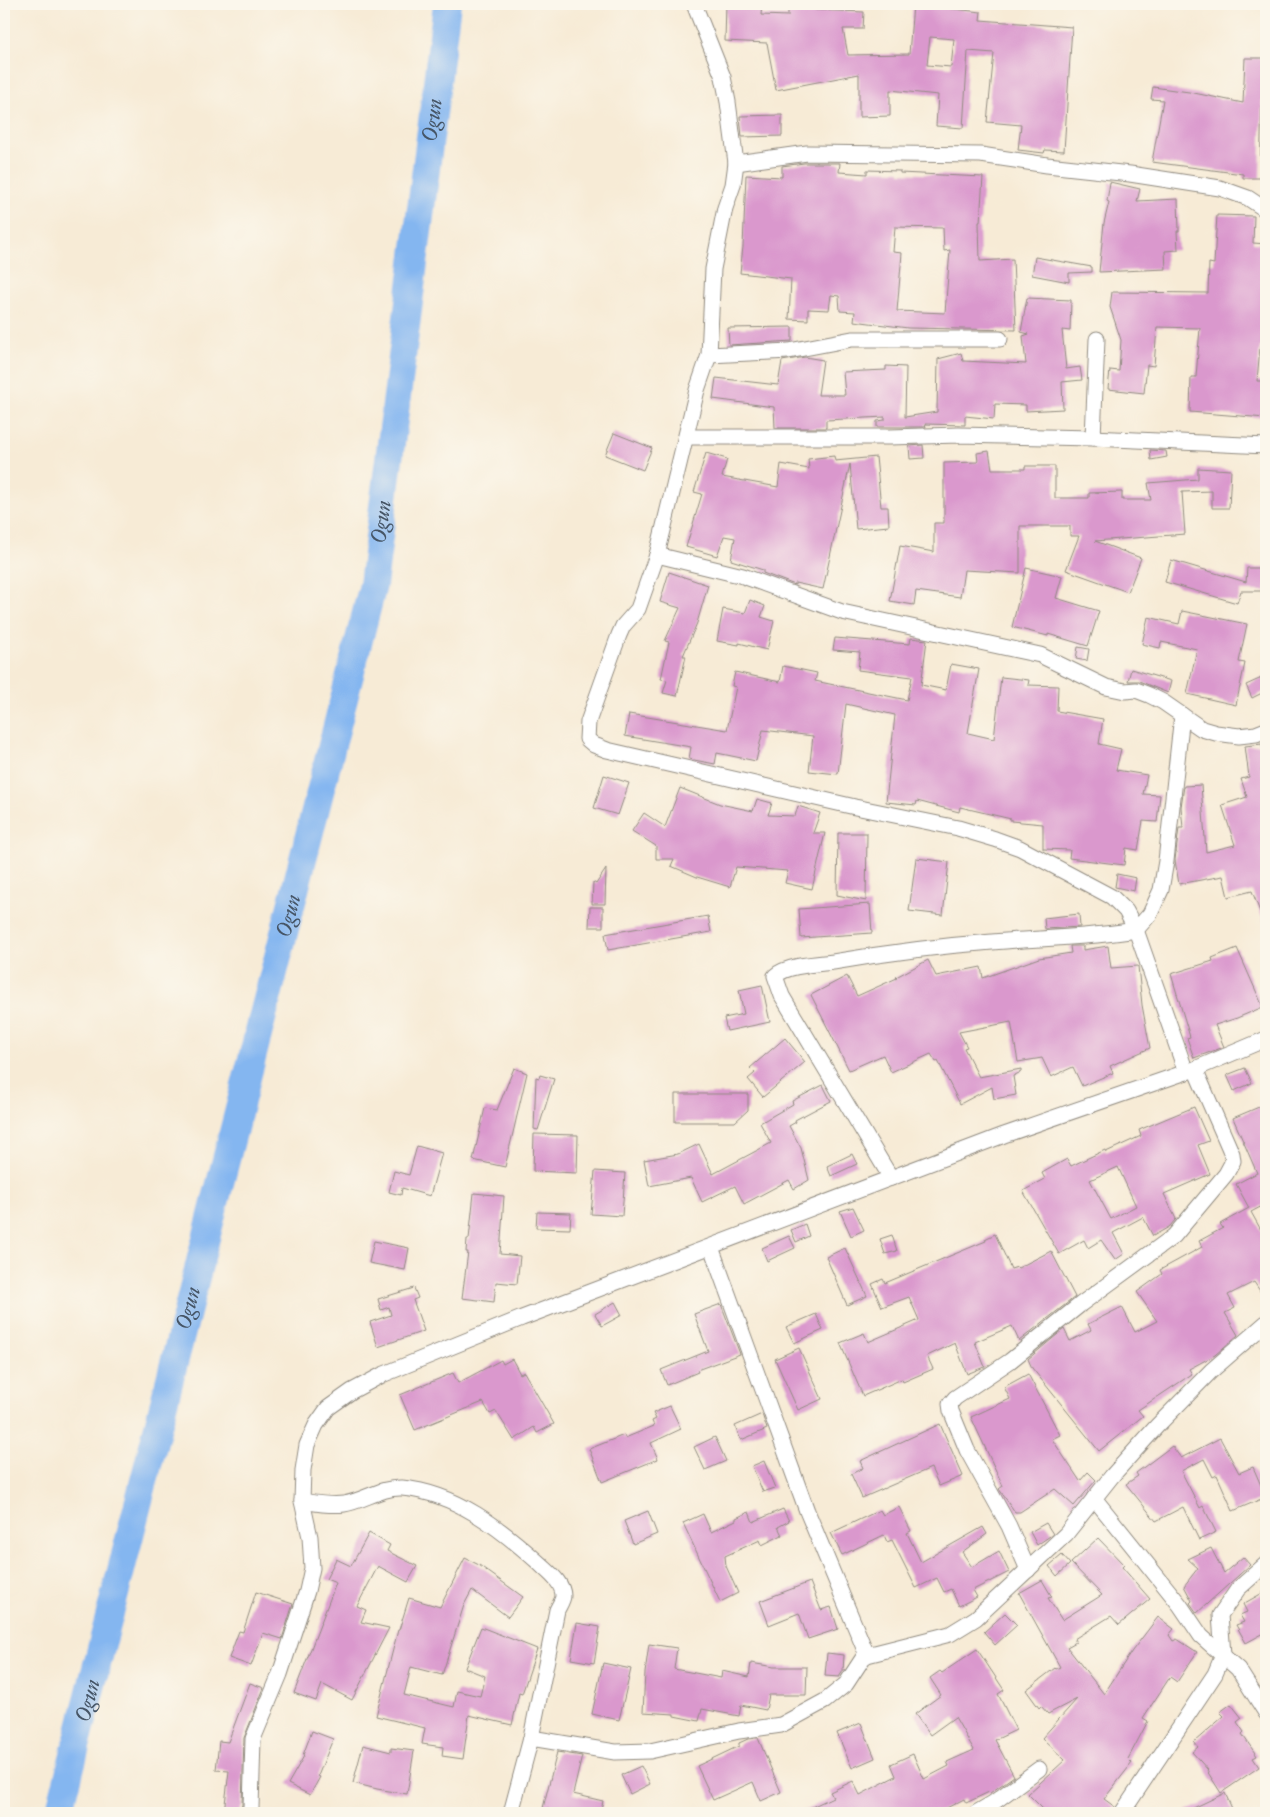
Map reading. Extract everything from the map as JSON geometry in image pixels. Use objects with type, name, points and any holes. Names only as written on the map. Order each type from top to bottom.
[{"type":"street","points":[[694,4],[723,77],[736,162],[733,185],[725,208],[713,269],[709,355],[697,390],[657,555],[638,609],[623,626],[619,635],[588,722],[587,739],[594,745],[607,750],[718,777],[958,828],[995,839],[1020,848],[1112,897],[1126,911],[1136,930],[1190,1071],[1232,1154],[1233,1161],[1226,1174],[1174,1236],[1081,1304],[1010,1362],[955,1398],[950,1404],[967,1450],[1009,1526],[1028,1570]]},
{"type":"street","points":[[736,162],[807,153],[981,155],[1047,165],[1130,174],[1220,188],[1248,198],[1266,210]]},
{"type":"street","points":[[709,355],[789,350],[852,338],[1000,339]]},
{"type":"street","points":[[1094,438],[1097,339]]},
{"type":"street","points":[[686,436],[890,437],[959,435],[1094,438],[1266,446]]},
{"type":"street","points":[[657,555],[743,576],[810,598],[842,612],[1040,655],[1106,687],[1125,691],[1136,690],[1149,695],[1163,702],[1202,729],[1239,736],[1256,734],[1266,730]]},
{"type":"street","points":[[891,1178],[782,996],[775,976],[780,972],[795,968],[880,954],[991,942],[1103,935],[1136,930],[1150,914],[1161,890],[1182,716]]},
{"type":"street","points":[[248,1813],[251,1808],[253,1739],[280,1674],[312,1568],[310,1537],[302,1501],[303,1470],[307,1445],[316,1425],[328,1408],[352,1391],[382,1375],[522,1318],[1004,1135],[1190,1071],[1266,1039]]},
{"type":"street","points":[[711,1247],[807,1511],[867,1655]]},
{"type":"street","points":[[531,1738],[615,1752],[650,1751],[781,1725],[825,1701],[846,1684],[867,1655],[950,1634],[976,1618],[1066,1534],[1112,1476],[1157,1426],[1211,1372],[1266,1323]]},
{"type":"street","points":[[302,1501],[333,1505],[344,1504],[388,1489],[420,1490],[444,1498],[475,1513],[511,1538],[553,1576],[560,1586],[563,1597],[557,1610],[531,1738],[511,1813]]},
{"type":"street","points":[[1094,1498],[1180,1606],[1201,1636],[1238,1669],[1266,1713]]},
{"type":"street","points":[[1122,1813],[1215,1674],[1223,1656],[1220,1614],[1238,1589],[1266,1564]]},
{"type":"street","points":[[976,1813],[994,1803],[1040,1769]]},
{"type":"building","points":[[726,4],[762,4],[761,15],[788,16],[788,4],[816,4],[815,10],[864,12],[863,29],[843,29],[848,55],[909,54],[913,4],[945,4],[945,8],[981,12],[980,20],[1072,27],[1064,151],[1045,150],[1044,153],[1018,150],[1021,125],[987,122],[994,53],[968,51],[963,128],[936,126],[938,95],[890,90],[890,116],[859,117],[859,74],[776,90],[767,43],[725,41]],"holes":[[[930,37],[954,39],[951,67],[927,65]]]},
{"type":"building","points":[[1245,58],[1266,58],[1266,97],[1262,96],[1260,178],[1243,178],[1243,174],[1152,162],[1163,100],[1151,99],[1153,87],[1243,103]]},
{"type":"building","points":[[782,115],[782,136],[742,137],[740,116]]},
{"type":"building","points":[[804,163],[840,163],[839,172],[867,174],[867,170],[900,171],[900,173],[983,177],[979,222],[980,261],[1013,259],[1016,330],[908,328],[854,321],[855,312],[840,311],[839,296],[831,295],[829,310],[808,309],[808,320],[789,319],[791,279],[740,273],[746,175],[782,177],[782,166]],"holes":[[[895,227],[943,228],[944,251],[950,250],[945,313],[897,311],[902,253],[893,252]]]},
{"type":"building","points":[[1110,182],[1140,189],[1137,201],[1178,199],[1178,250],[1165,251],[1166,269],[1099,272]]},
{"type":"building","points":[[1217,215],[1254,216],[1253,243],[1266,244],[1266,347],[1260,347],[1257,381],[1266,381],[1266,418],[1190,412],[1191,377],[1196,377],[1200,328],[1157,327],[1154,366],[1147,365],[1144,393],[1108,389],[1110,370],[1119,371],[1121,340],[1110,307],[1112,292],[1208,293],[1209,263],[1214,264]]},
{"type":"building","points":[[1035,257],[1092,267],[1092,272],[1069,273],[1069,282],[1032,275]]},
{"type":"building","points":[[1027,298],[1071,300],[1070,331],[1062,330],[1066,369],[1080,367],[1082,380],[1062,382],[1063,409],[1026,411],[1026,405],[995,404],[994,419],[965,416],[965,425],[925,424],[926,427],[877,427],[877,421],[885,420],[885,417],[826,420],[826,428],[775,428],[774,407],[713,399],[716,378],[778,385],[782,361],[805,357],[823,360],[818,395],[845,395],[843,372],[886,370],[886,366],[906,367],[905,417],[937,412],[938,359],[961,353],[963,361],[1026,364],[1023,336],[1029,334],[1021,332]]},
{"type":"building","points":[[792,327],[792,341],[729,345],[728,328]]},
{"type":"building","points":[[614,433],[652,448],[643,470],[605,455]]},
{"type":"building","points":[[923,445],[924,458],[910,459],[909,446]]},
{"type":"building","points":[[1150,450],[1166,451],[1167,457],[1151,460]]},
{"type":"building","points":[[989,451],[992,469],[1025,469],[1025,466],[1055,466],[1055,498],[1089,498],[1089,493],[1122,492],[1122,500],[1151,500],[1148,483],[1198,479],[1198,468],[1231,470],[1229,508],[1212,508],[1212,491],[1182,492],[1185,534],[1095,541],[1141,558],[1128,592],[1066,570],[1079,536],[1070,536],[1070,526],[1020,526],[1020,573],[964,570],[960,597],[916,591],[914,605],[890,601],[900,546],[934,552],[934,523],[944,523],[944,463],[978,462],[977,453]]},
{"type":"building","points":[[706,453],[727,459],[722,477],[778,487],[781,464],[809,469],[808,459],[834,456],[835,461],[876,457],[881,507],[888,507],[889,526],[856,529],[850,464],[823,589],[795,583],[795,585],[763,573],[763,570],[731,560],[735,538],[724,536],[717,556],[686,547],[702,494],[694,492]]},
{"type":"building","points":[[1171,560],[1246,582],[1247,568],[1266,568],[1266,591],[1241,591],[1237,603],[1165,582]]},
{"type":"building","points":[[1026,568],[1062,576],[1056,598],[1099,611],[1088,646],[1048,634],[1048,636],[1012,627]]},
{"type":"building","points":[[669,572],[708,585],[697,623],[683,656],[686,656],[677,696],[663,693],[667,680],[661,679],[669,642],[665,641],[680,608],[660,602]]},
{"type":"building","points":[[750,600],[765,606],[761,617],[774,621],[767,650],[739,643],[739,645],[717,641],[723,609],[745,613]]},
{"type":"building","points":[[1182,611],[1247,624],[1239,662],[1245,663],[1236,705],[1187,694],[1197,649],[1161,642],[1160,648],[1142,644],[1148,617],[1179,624]]},
{"type":"building","points":[[835,638],[910,644],[911,638],[927,640],[921,685],[946,690],[951,664],[979,669],[968,733],[994,739],[1001,677],[1029,680],[1028,685],[1058,686],[1057,711],[1103,719],[1099,744],[1121,749],[1116,770],[1147,775],[1143,794],[1160,795],[1157,822],[1143,821],[1138,850],[1126,848],[1124,865],[1069,858],[1070,850],[1043,849],[1043,824],[1011,821],[1011,819],[960,807],[959,812],[917,801],[916,805],[886,802],[895,715],[846,704],[838,774],[809,771],[813,736],[763,730],[756,761],[717,753],[715,764],[689,759],[691,747],[625,736],[629,714],[727,730],[736,687],[732,686],[735,672],[780,682],[783,666],[817,673],[815,681],[907,700],[912,677],[858,670],[860,652],[833,650]]},
{"type":"building","points":[[1078,647],[1089,649],[1087,661],[1076,659]]},
{"type":"building","points":[[1131,669],[1171,681],[1168,693],[1139,681],[1128,681]]},
{"type":"building","points":[[1266,676],[1266,691],[1252,698],[1246,685]]},
{"type":"building","points":[[1262,744],[1265,770],[1261,770],[1266,786],[1265,925],[1252,891],[1228,897],[1223,876],[1179,884],[1175,860],[1179,828],[1183,828],[1181,807],[1184,786],[1201,785],[1206,852],[1235,845],[1222,805],[1247,797],[1241,779],[1249,777],[1245,746]]},
{"type":"building","points":[[604,775],[629,783],[618,815],[594,808]]},
{"type":"building","points":[[680,788],[720,804],[753,811],[757,799],[772,803],[768,815],[795,816],[798,806],[820,813],[813,833],[825,833],[812,889],[785,883],[788,871],[736,867],[730,887],[697,877],[671,866],[674,859],[656,859],[656,846],[632,831],[644,813],[665,827]]},
{"type":"building","points":[[838,833],[867,833],[866,901],[837,895]]},
{"type":"building","points":[[916,858],[949,862],[943,915],[909,911]]},
{"type":"building","points":[[606,869],[605,904],[592,904],[593,882],[596,884]]},
{"type":"building","points":[[1117,874],[1136,878],[1134,891],[1115,887]]},
{"type":"building","points":[[870,904],[872,933],[801,938],[799,909]]},
{"type":"building","points":[[590,907],[603,907],[603,927],[589,927]]},
{"type":"building","points":[[1079,914],[1080,927],[1045,929],[1044,918]]},
{"type":"building","points":[[708,916],[711,932],[608,950],[605,934]]},
{"type":"building","points":[[1070,946],[1083,946],[1083,950],[1108,946],[1111,968],[1138,966],[1142,1005],[1150,1048],[1110,1066],[1113,1073],[1082,1086],[1073,1067],[1051,1077],[1042,1058],[1018,1062],[1011,1022],[959,1032],[967,1047],[964,1048],[979,1077],[1021,1069],[1021,1072],[1013,1076],[1016,1095],[994,1099],[992,1087],[960,1104],[938,1061],[936,1062],[931,1054],[891,1072],[883,1055],[849,1070],[811,995],[847,976],[857,996],[897,978],[928,960],[936,976],[981,967],[983,978],[1039,958],[1071,953]]},
{"type":"building","points":[[1237,948],[1263,1007],[1215,1025],[1224,1047],[1194,1058],[1187,1038],[1190,1037],[1171,974],[1213,961],[1212,958]]},
{"type":"building","points":[[762,985],[770,1022],[727,1031],[724,1018],[744,1014],[739,990]]},
{"type":"building","points":[[785,1038],[805,1062],[763,1097],[748,1079],[755,1073],[750,1068]]},
{"type":"building","points":[[514,1068],[527,1073],[505,1167],[473,1160],[485,1108],[497,1110]]},
{"type":"building","points":[[1245,1068],[1252,1083],[1234,1091],[1227,1075]]},
{"type":"building","points":[[540,1075],[554,1079],[538,1130],[534,1129],[536,1077],[539,1078]]},
{"type":"building","points":[[823,1085],[831,1101],[795,1120],[796,1122],[789,1126],[801,1148],[809,1180],[794,1189],[789,1180],[744,1204],[735,1186],[702,1202],[691,1178],[649,1186],[644,1160],[678,1154],[699,1144],[713,1174],[771,1143],[760,1123],[793,1104],[792,1101]]},
{"type":"building","points":[[675,1094],[748,1094],[748,1110],[735,1122],[675,1122]]},
{"type":"building","points":[[1266,1104],[1266,1204],[1251,1212],[1266,1239],[1266,1300],[1254,1282],[1228,1295],[1235,1308],[1225,1313],[1238,1335],[1215,1355],[1189,1369],[1192,1374],[1138,1410],[1143,1416],[1099,1451],[1032,1368],[1028,1359],[1064,1329],[1070,1341],[1091,1330],[1088,1324],[1122,1307],[1135,1332],[1157,1321],[1137,1292],[1162,1274],[1160,1270],[1202,1247],[1199,1241],[1223,1228],[1220,1224],[1249,1208],[1236,1184],[1257,1173],[1233,1118]]},
{"type":"building","points":[[1194,1107],[1209,1141],[1198,1145],[1210,1174],[1164,1194],[1176,1219],[1169,1227],[1153,1236],[1143,1217],[1113,1233],[1124,1254],[1115,1260],[1101,1240],[1088,1248],[1084,1240],[1059,1254],[1023,1191],[1045,1179],[1042,1173],[1067,1159],[1071,1166],[1105,1150],[1106,1152],[1141,1136],[1139,1130]],"holes":[[[1118,1167],[1136,1206],[1111,1219],[1090,1180]]]},
{"type":"building","points":[[534,1134],[578,1135],[577,1173],[533,1171]]},
{"type":"building","points":[[417,1146],[442,1153],[430,1196],[402,1188],[401,1195],[389,1192],[394,1171],[409,1175]]},
{"type":"building","points":[[852,1154],[857,1164],[831,1176],[827,1166]]},
{"type":"building","points":[[595,1171],[625,1173],[622,1216],[591,1214]]},
{"type":"building","points":[[474,1193],[504,1196],[500,1254],[520,1256],[517,1284],[496,1282],[494,1302],[462,1298],[468,1252],[466,1252],[467,1239],[469,1239]]},
{"type":"building","points":[[853,1207],[864,1230],[851,1236],[840,1211]]},
{"type":"building","points":[[537,1212],[571,1213],[570,1229],[536,1228]]},
{"type":"building","points":[[805,1224],[809,1236],[796,1242],[791,1230]]},
{"type":"building","points":[[995,1234],[1011,1269],[1018,1268],[1051,1251],[1075,1297],[1019,1341],[1012,1326],[975,1342],[985,1367],[967,1374],[955,1343],[927,1356],[933,1369],[903,1382],[902,1379],[863,1396],[840,1343],[864,1333],[868,1342],[919,1320],[909,1297],[882,1307],[872,1284],[883,1279],[885,1283],[986,1241],[985,1239]]},
{"type":"building","points":[[892,1235],[897,1251],[885,1254],[880,1239]]},
{"type":"building","points":[[789,1236],[795,1248],[767,1261],[762,1248]]},
{"type":"building","points":[[374,1241],[409,1248],[405,1270],[369,1263]]},
{"type":"building","points":[[845,1248],[867,1296],[847,1305],[826,1257]]},
{"type":"building","points":[[414,1288],[418,1298],[413,1300],[424,1331],[378,1347],[370,1322],[391,1315],[389,1307],[381,1310],[378,1299]]},
{"type":"building","points":[[615,1302],[622,1315],[602,1326],[595,1314]]},
{"type":"building","points":[[721,1304],[740,1354],[697,1370],[698,1372],[667,1385],[661,1370],[708,1351],[694,1314]]},
{"type":"building","points":[[816,1314],[823,1330],[794,1343],[786,1327]]},
{"type":"building","points":[[799,1348],[822,1399],[798,1410],[775,1359]]},
{"type":"building","points":[[512,1359],[520,1374],[524,1372],[554,1424],[537,1433],[534,1427],[514,1440],[496,1411],[490,1414],[483,1402],[415,1430],[400,1395],[453,1373],[458,1383],[501,1360],[503,1364]]},
{"type":"building","points":[[1028,1374],[1060,1435],[1052,1439],[1080,1481],[1088,1472],[1096,1480],[1074,1506],[1055,1489],[1020,1512],[1015,1512],[999,1489],[1003,1486],[971,1417],[1010,1399],[1004,1387]]},
{"type":"building","points":[[670,1406],[681,1429],[651,1443],[658,1459],[602,1482],[589,1449],[624,1435],[625,1438],[654,1426],[652,1421],[656,1419],[653,1413]]},
{"type":"building","points":[[762,1414],[767,1429],[741,1440],[735,1426]]},
{"type":"building","points":[[940,1424],[963,1476],[939,1486],[931,1468],[862,1498],[851,1474],[863,1468],[860,1461]]},
{"type":"building","points":[[715,1437],[726,1461],[705,1470],[694,1447]]},
{"type":"building","points":[[1220,1438],[1239,1473],[1253,1467],[1266,1497],[1233,1511],[1217,1475],[1213,1477],[1204,1459],[1181,1471],[1200,1508],[1203,1506],[1216,1532],[1199,1540],[1183,1507],[1156,1521],[1126,1484],[1138,1476],[1136,1473],[1172,1446],[1181,1458]]},
{"type":"building","points":[[764,1461],[775,1488],[763,1492],[752,1466]]},
{"type":"building","points":[[899,1507],[911,1531],[907,1533],[921,1562],[983,1527],[987,1534],[962,1552],[972,1567],[999,1551],[1009,1572],[973,1590],[977,1597],[959,1606],[951,1589],[944,1592],[937,1578],[916,1588],[892,1540],[887,1542],[884,1535],[842,1555],[831,1533],[880,1510],[883,1515]]},
{"type":"building","points":[[783,1509],[789,1521],[778,1527],[782,1535],[762,1545],[760,1540],[725,1556],[726,1566],[738,1593],[720,1602],[683,1523],[703,1514],[711,1532],[749,1512],[753,1522]]},
{"type":"building","points":[[648,1511],[657,1534],[633,1544],[624,1521]]},
{"type":"building","points":[[1046,1523],[1053,1534],[1037,1545],[1030,1532]]},
{"type":"building","points":[[369,1533],[390,1545],[387,1551],[417,1566],[408,1582],[378,1566],[357,1606],[366,1610],[361,1622],[389,1628],[352,1700],[322,1684],[316,1701],[294,1693],[336,1583],[326,1579],[336,1559],[351,1566]]},
{"type":"building","points":[[1098,1538],[1124,1565],[1122,1567],[1150,1599],[1119,1625],[1111,1616],[1074,1639],[1076,1642],[1067,1647],[1104,1694],[1132,1651],[1158,1617],[1174,1629],[1169,1635],[1173,1641],[1177,1639],[1197,1652],[1177,1682],[1170,1677],[1143,1718],[1148,1721],[1128,1759],[1132,1763],[1104,1799],[1115,1807],[1113,1813],[1047,1813],[1028,1794],[1065,1760],[1042,1738],[1077,1699],[1048,1714],[1041,1706],[1039,1708],[1026,1690],[1055,1668],[1060,1667],[1019,1593],[1042,1580],[1052,1597],[1048,1598],[1062,1620],[1102,1595],[1071,1563]]},
{"type":"building","points":[[1211,1548],[1224,1573],[1243,1557],[1250,1565],[1197,1613],[1190,1603],[1192,1601],[1184,1586],[1198,1568],[1188,1559]]},
{"type":"building","points":[[1062,1555],[1070,1564],[1057,1576],[1049,1566]]},
{"type":"building","points":[[465,1558],[479,1565],[523,1597],[508,1617],[472,1590],[464,1605],[442,1675],[411,1667],[404,1695],[454,1707],[457,1691],[480,1696],[485,1676],[465,1668],[481,1627],[537,1649],[522,1694],[519,1693],[512,1725],[469,1715],[463,1759],[442,1756],[443,1747],[422,1744],[425,1728],[376,1716],[398,1630],[409,1598],[440,1607]]},
{"type":"building","points":[[810,1582],[821,1610],[831,1607],[838,1629],[808,1639],[799,1613],[769,1625],[760,1601]]},
{"type":"building","points":[[1266,1591],[1266,1632],[1246,1643],[1236,1625],[1244,1622],[1240,1615],[1247,1612],[1243,1604]]},
{"type":"building","points":[[256,1592],[293,1604],[282,1639],[263,1633],[251,1666],[229,1658],[239,1631],[243,1632]]},
{"type":"building","points":[[1005,1613],[1017,1625],[995,1645],[984,1632]]},
{"type":"building","points":[[577,1623],[600,1627],[594,1663],[571,1659]]},
{"type":"building","points":[[649,1644],[677,1648],[674,1669],[721,1678],[722,1671],[749,1677],[751,1663],[774,1667],[807,1667],[806,1695],[769,1695],[766,1710],[741,1705],[739,1716],[702,1709],[699,1721],[674,1716],[674,1714],[643,1712]]},
{"type":"building","points":[[977,1649],[1004,1690],[998,1694],[1016,1730],[995,1740],[1014,1776],[990,1793],[966,1803],[964,1799],[937,1813],[799,1813],[833,1797],[830,1792],[853,1781],[860,1795],[896,1776],[891,1764],[913,1754],[924,1779],[949,1766],[947,1762],[974,1750],[955,1717],[930,1735],[915,1714],[941,1695],[930,1678],[940,1671],[942,1673]]},
{"type":"building","points":[[827,1653],[844,1655],[843,1671],[839,1677],[825,1676]]},
{"type":"building","points":[[603,1663],[631,1669],[619,1720],[592,1714]]},
{"type":"building","points":[[250,1683],[264,1688],[244,1738],[242,1805],[239,1813],[224,1812],[229,1771],[216,1770],[219,1741],[228,1742]]},
{"type":"building","points":[[1231,1704],[1242,1718],[1237,1722],[1244,1732],[1242,1734],[1257,1756],[1253,1758],[1259,1767],[1221,1793],[1208,1770],[1192,1752],[1198,1747],[1194,1742],[1224,1716],[1220,1712]]},
{"type":"building","points":[[861,1723],[875,1758],[852,1768],[837,1733]]},
{"type":"building","points":[[312,1731],[333,1739],[318,1776],[320,1777],[310,1795],[288,1784],[304,1756]]},
{"type":"building","points":[[758,1738],[781,1792],[761,1801],[753,1782],[713,1800],[697,1766],[739,1746],[739,1743],[748,1739]]},
{"type":"building","points":[[363,1745],[391,1752],[391,1748],[414,1751],[407,1794],[353,1783]]},
{"type":"building","points":[[557,1752],[582,1756],[573,1794],[603,1801],[600,1813],[564,1813],[543,1808]]},
{"type":"building","points":[[641,1766],[650,1784],[630,1794],[621,1775]]},
{"type":"building","points":[[1225,1793],[1234,1813],[1183,1813]]},
{"type":"waterway","name":"Ogun","points":[[59,1813],[373,585],[447,4]]}]
